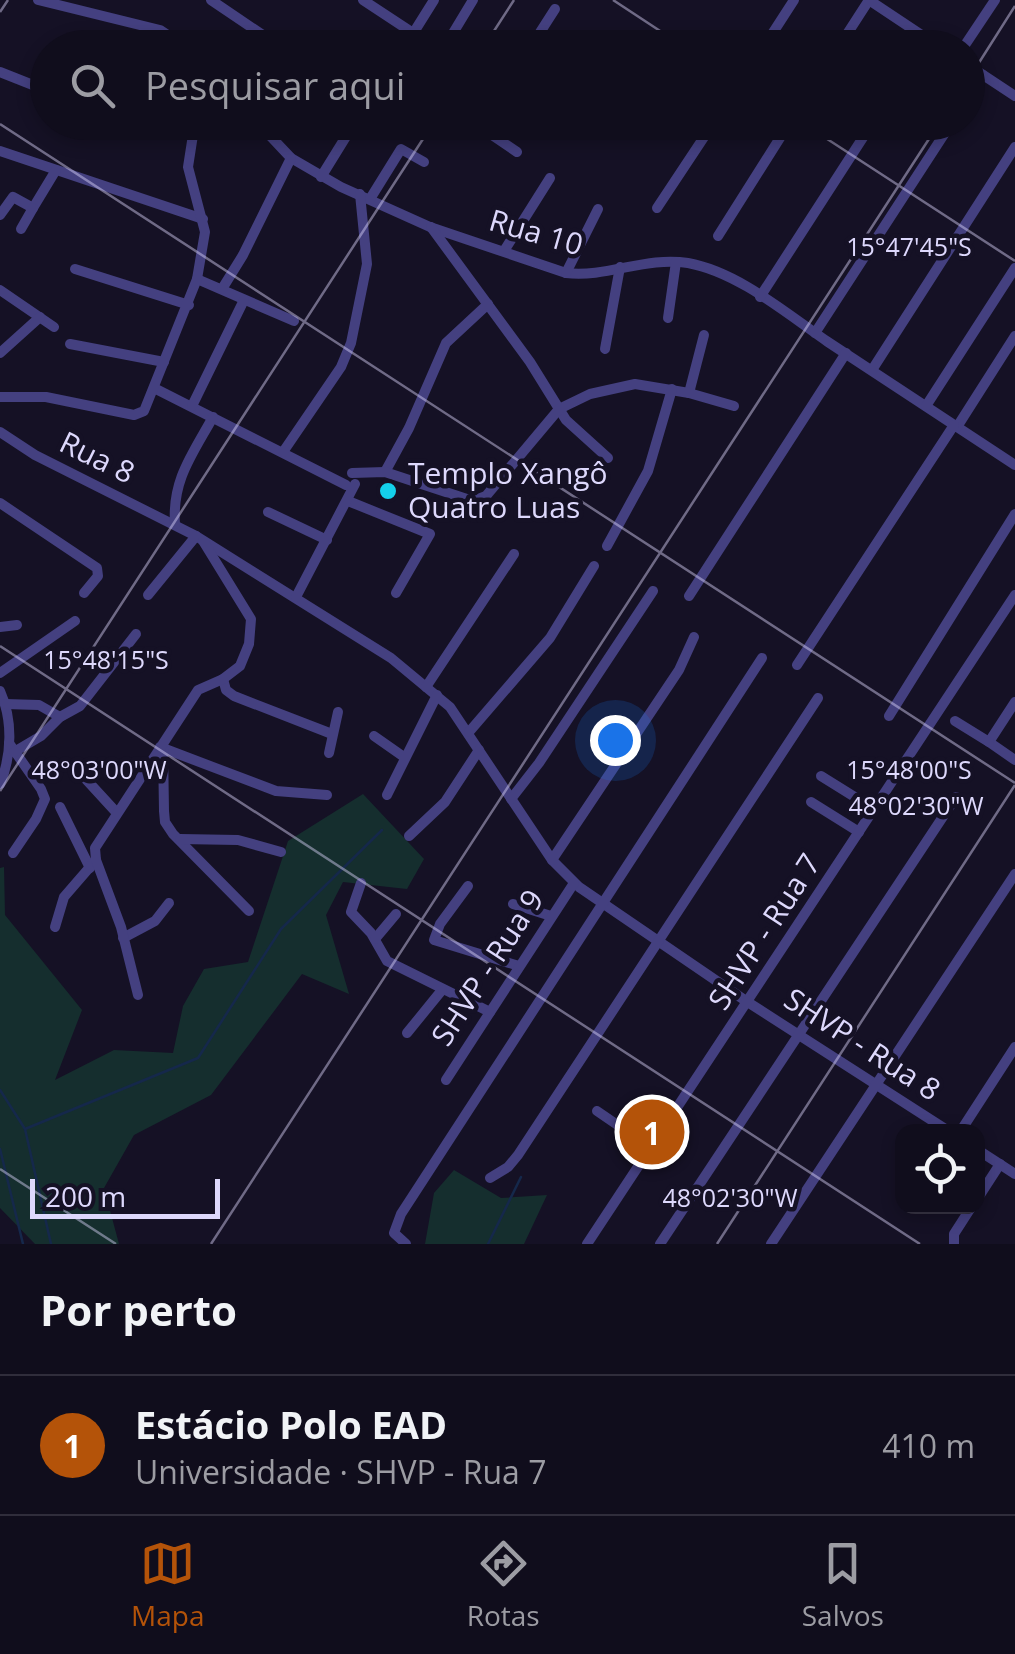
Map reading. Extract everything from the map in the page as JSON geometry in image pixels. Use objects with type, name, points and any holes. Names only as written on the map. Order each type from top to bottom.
[{"type":"street","points":[[38,0],[160,30]]},
{"type":"street","points":[[211,0],[255,30]]},
{"type":"street","points":[[363,0],[407,30]]},
{"type":"street","points":[[415,30],[434,0]]},
{"type":"street","points":[[455,30],[474,0]]},
{"type":"street","points":[[775,30],[794,0]]},
{"type":"street","points":[[976,30],[995,0]]},
{"type":"street","points":[[851,30],[873,1],[908,30]]},
{"type":"street","points":[[542,30],[555,9]]},
{"type":"street","points":[[0,72],[30,83]]},
{"type":"street","points":[[985,77],[1015,96]]},
{"type":"street","points":[[0,397],[46,397],[136,415],[146,408],[198,279],[205,232],[188,166],[191,140]]},
{"type":"street","name":"Rua 10","points":[[274,140],[291,158],[321,177],[430,227],[566,274],[676,262],[706,267],[760,296],[1015,465]]},
{"type":"street","points":[[321,177],[344,140]]},
{"type":"street","points":[[500,140],[518,152]]},
{"type":"street","points":[[658,208],[702,140]]},
{"type":"street","points":[[718,236],[779,140]]},
{"type":"street","points":[[760,296],[861,140]]},
{"type":"street","points":[[815,333],[940,140]]},
{"type":"street","points":[[872,370],[1015,147]]},
{"type":"street","points":[[282,452],[341,366],[351,343],[367,264],[365,197],[401,149],[424,162]]},
{"type":"street","points":[[0,151],[203,219]]},
{"type":"street","points":[[222,289],[291,158]]},
{"type":"street","points":[[20,230],[56,170]]},
{"type":"street","points":[[504,252],[550,178]]},
{"type":"street","points":[[0,214],[13,197],[33,208]]},
{"type":"street","points":[[566,274],[598,208]]},
{"type":"street","points":[[430,227],[488,304],[558,409],[608,458]]},
{"type":"street","points":[[668,318],[676,262]]},
{"type":"street","points":[[605,348],[620,267]]},
{"type":"street","points":[[76,268],[189,305]]},
{"type":"street","points":[[926,406],[1015,268]]},
{"type":"street","points":[[198,279],[294,322]]},
{"type":"street","points":[[0,290],[54,326]]},
{"type":"street","points":[[192,406],[244,300]]},
{"type":"street","points":[[385,472],[446,343],[488,304]]},
{"type":"street","points":[[0,353],[40,317]]},
{"type":"street","points":[[689,393],[704,335]]},
{"type":"street","points":[[797,665],[1015,336]]},
{"type":"street","points":[[70,344],[164,362]]},
{"type":"street","points":[[689,596],[846,353]]},
{"type":"street","points":[[296,597],[350,486],[367,474],[385,472],[464,500],[480,500],[567,402],[624,384],[672,389],[734,406]]},
{"type":"street","points":[[154,388],[350,486],[429,533],[396,593]]},
{"type":"street","points":[[607,546],[648,470],[672,389]]},
{"type":"street","points":[[174,524],[176,486],[212,417]]},
{"type":"street","name":"Rua 8","points":[[0,432],[35,455],[199,538],[391,658],[437,695],[480,750]]},
{"type":"street","points":[[0,503],[98,569],[98,576],[84,593]]},
{"type":"street","points":[[268,512],[326,540]]},
{"type":"street","points":[[890,716],[1015,514]]},
{"type":"street","points":[[55,927],[64,897],[93,864],[98,841],[198,690],[235,672],[244,658],[251,618],[199,538],[148,595]]},
{"type":"street","points":[[426,687],[514,554]]},
{"type":"street","points":[[469,732],[550,638],[594,566]]},
{"type":"street","points":[[511,799],[653,591]]},
{"type":"street","name":"SHVP - Rua 7","points":[[587,1244],[1015,595]]},
{"type":"street","points":[[0,673],[75,621]]},
{"type":"street","points":[[0,627],[18,625]]},
{"type":"street","points":[[12,747],[41,736],[60,716],[80,706],[136,634]]},
{"type":"street","points":[[552,860],[679,670],[694,637]]},
{"type":"street","points":[[406,1244],[395,1236],[396,1224],[762,658]]},
{"type":"street","points":[[223,679],[226,690],[234,696],[332,734]]},
{"type":"street","points":[[0,691],[12,747],[42,788],[45,799],[13,853]]},
{"type":"street","points":[[387,795],[437,695]]},
{"type":"street","points":[[490,1178],[513,1162],[818,698]]},
{"type":"street","points":[[989,742],[1015,702]]},
{"type":"street","points":[[5,704],[39,705],[60,716]]},
{"type":"street","points":[[329,753],[338,712]]},
{"type":"street","points":[[956,722],[1015,760]]},
{"type":"street","points":[[374,736],[404,757]]},
{"type":"street","points":[[0,784],[12,747]]},
{"type":"street","points":[[162,748],[276,791],[327,795]]},
{"type":"street","points":[[162,748],[166,822],[249,911]]},
{"type":"street","points":[[410,836],[445,802],[480,750]]},
{"type":"street","name":"SHVP - Rua 8","points":[[480,750],[552,860],[574,883],[746,1001],[938,1124]]},
{"type":"street","points":[[72,764],[116,812]]},
{"type":"street","points":[[821,776],[874,809]]},
{"type":"street","points":[[660,1244],[956,797]]},
{"type":"street","points":[[811,802],[859,832]]},
{"type":"street","points":[[60,806],[93,864],[123,938],[138,995]]},
{"type":"street","points":[[180,839],[238,840],[281,852]]},
{"type":"street","points":[[771,1244],[1015,874]]},
{"type":"street","points":[[361,883],[351,912],[387,961],[490,1012]]},
{"type":"street","name":"SHVP - Rua 9","points":[[446,1080],[574,883]]},
{"type":"street","points":[[468,886],[440,924],[434,940],[518,966]]},
{"type":"street","points":[[123,938],[159,918],[169,903]]},
{"type":"street","points":[[513,904],[550,916]]},
{"type":"street","points":[[374,939],[396,914]]},
{"type":"street","points":[[407,1033],[442,990]]},
{"type":"street","points":[[965,1124],[1015,1047]]},
{"type":"street","points":[[596,1112],[651,1148]]},
{"type":"street","points":[[985,1154],[1015,1174]]},
{"type":"street","points":[[985,1187],[1000,1164]]},
{"type":"street","points":[[954,1244],[954,1234],[967,1214]]},
{"type":"green space","points":[[363,794],[424,859],[407,889],[343,882],[326,915],[349,994],[302,974],[211,1095],[134,1135],[104,1188],[119,1244],[35,1244],[0,1208],[0,868],[4,867],[5,915],[82,1010],[55,1080],[114,1050],[173,1053],[183,1006],[204,969],[248,962],[288,841]]},
{"type":"green space","points":[[454,1170],[501,1198],[547,1195],[524,1244],[425,1244],[434,1193]]},
{"type":"waterway","points":[[25,1129],[198,1058],[281,929],[382,830]]},
{"type":"waterway","points":[[0,1090],[25,1129],[51,1244]]},
{"type":"waterway","points":[[0,1149],[23,1244]]},
{"type":"waterway","points":[[488,1244],[521,1177]]},
{"type":"place","name":"Templo Xangô Quatro Luas","points":[[388,491]]},
{"type":"place","name":"Estácio Polo EAD","points":[[652,1132]]}]
